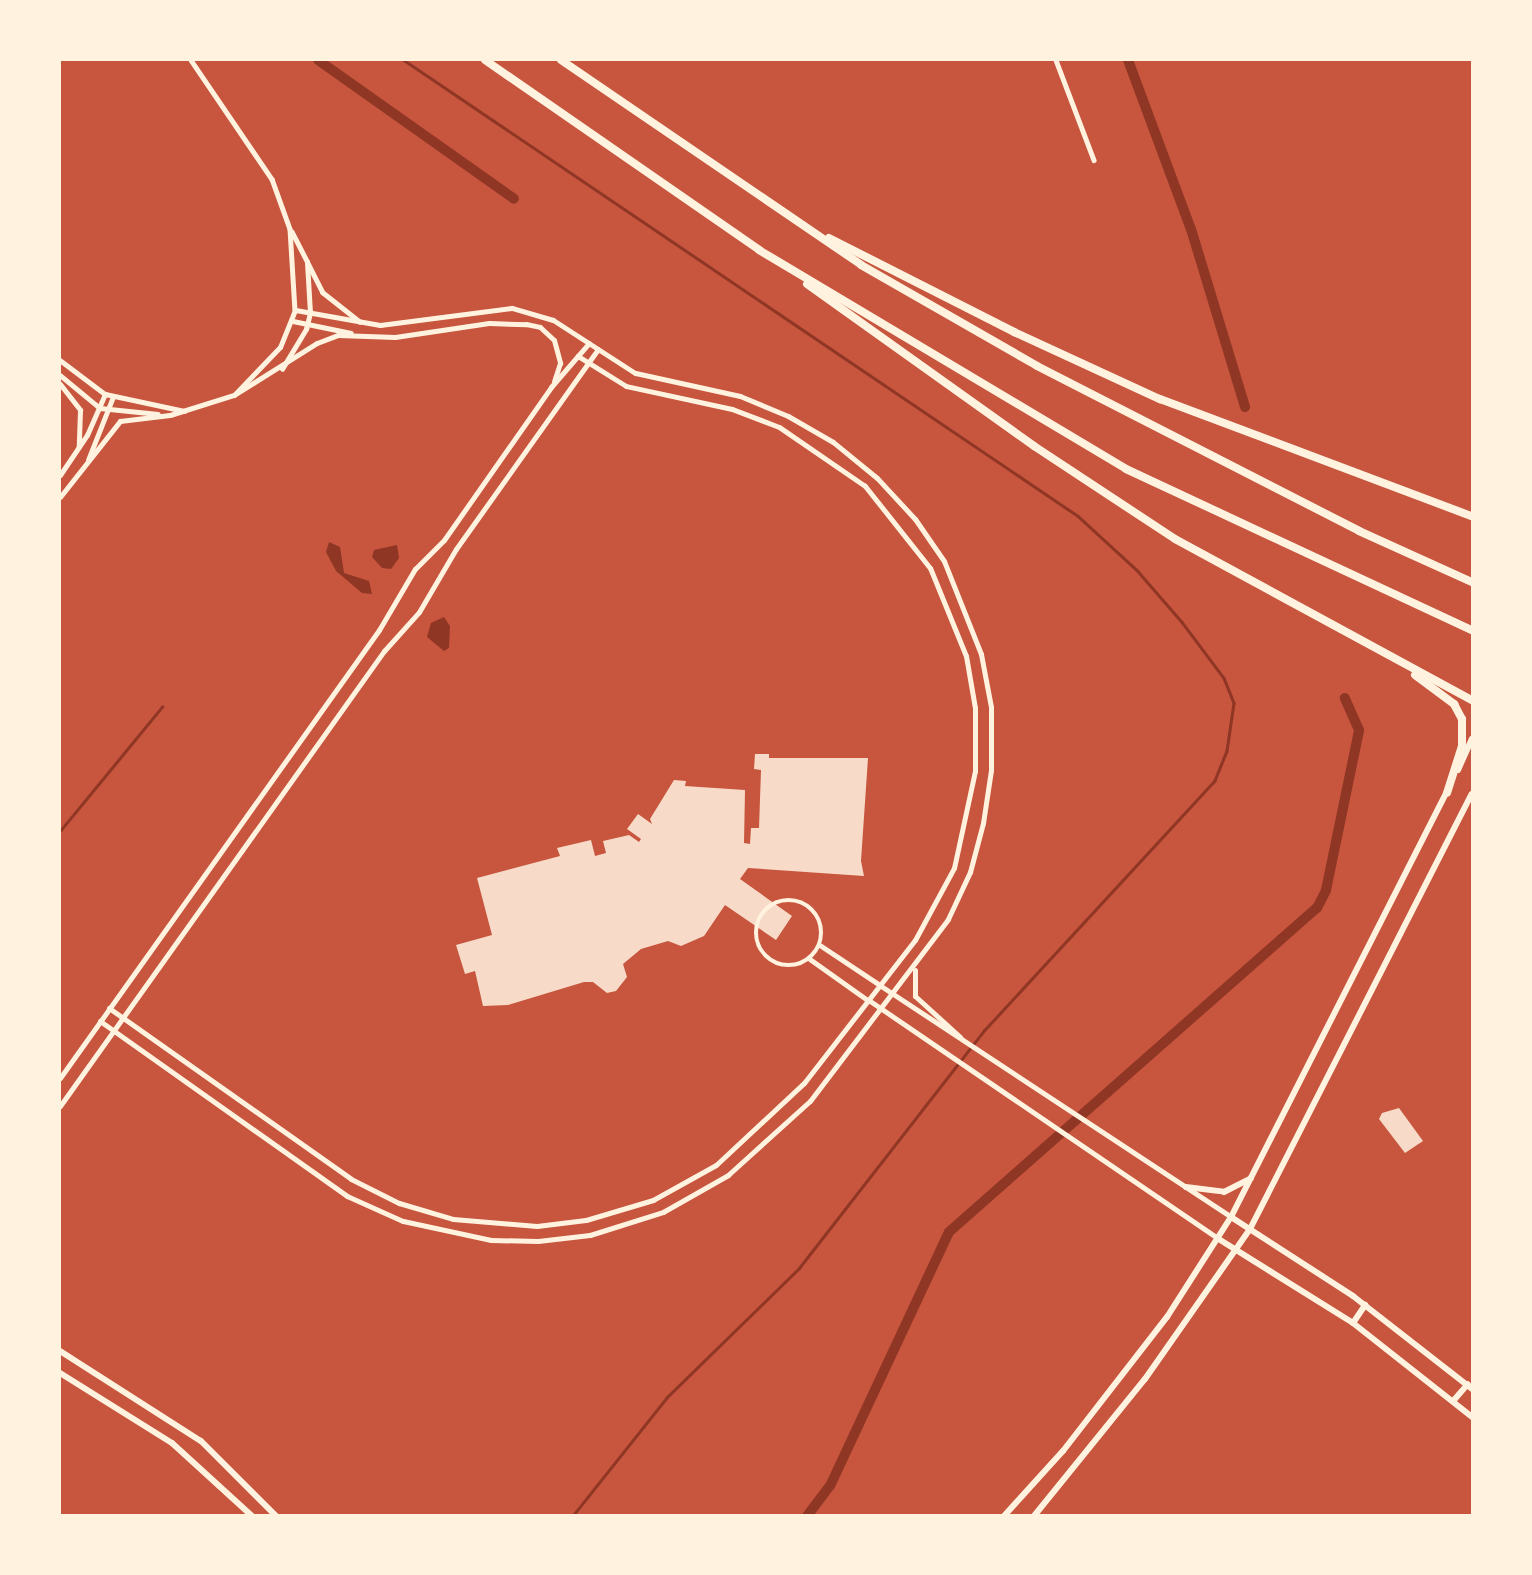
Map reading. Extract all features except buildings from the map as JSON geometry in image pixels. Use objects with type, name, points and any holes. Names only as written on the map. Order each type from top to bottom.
[{"type":"highway","points":[[485,60],[759,250],[1034,446],[1164,532],[1390,658],[1472,700]]},
{"type":"highway","points":[[561,60],[862,265],[1037,366],[1359,531],[1472,582]]},
{"type":"highway","points":[[804,226],[1014,332],[1160,399],[1472,516]]},
{"type":"highway","points":[[759,250],[1126,469],[1472,629]]},
{"type":"highway","points":[[1390,658],[1459,711],[1462,746],[1447,793]]},
{"type":"main road","points":[[1004,1516],[1063,1451],[1167,1317],[1231,1217],[1472,739]]},
{"type":"main road","points":[[1034,1516],[1086,1456],[1250,1229],[1472,794]]},
{"type":"main road","points":[[1186,1187],[1224,1192],[1252,1177]]},
{"type":"main road","points":[[1231,1217],[1365,1305],[1470,1387],[1454,1400]]},
{"type":"main road","points":[[1217,1238],[1353,1323],[1454,1400],[1472,1417]]},
{"type":"main road","points":[[1353,1323],[1365,1305]]},
{"type":"main road","points":[[60,1351],[201,1441],[276,1516]]},
{"type":"main road","points":[[60,1373],[172,1443],[252,1516]]},
{"type":"street","points":[[191,60],[272,179],[290,229],[333,303],[359,321],[380,325]]},
{"type":"street","points":[[1056,60],[1094,160]]},
{"type":"street","points":[[234,395],[280,347],[293,321],[295,310],[290,229]]},
{"type":"street","points":[[282,369],[308,324],[310,313],[307,262]]},
{"type":"street","points":[[100,1021],[347,1196],[403,1221],[467,1236],[538,1241],[639,1221],[728,1175],[818,1091],[883,1010],[948,919],[970,872],[983,823],[991,739],[981,654],[949,572],[915,519],[857,462],[788,416],[729,393],[635,373],[539,312],[512,308],[380,325],[295,310]]},
{"type":"street","points":[[293,321],[351,333],[395,337],[508,322],[540,327],[558,351],[559,363],[551,387]]},
{"type":"street","points":[[60,497],[114,425],[158,414],[184,411],[234,395],[282,369],[317,343],[351,333]]},
{"type":"street","points":[[60,1078],[388,617],[415,569],[439,545],[551,387],[589,343]]},
{"type":"street","points":[[60,1106],[318,743],[392,641],[424,604],[452,555],[598,349]]},
{"type":"street","points":[[109,1008],[351,1179],[399,1203],[453,1219],[537,1226],[621,1211],[653,1200],[716,1164],[774,1114],[881,986],[928,920],[954,868],[968,819],[975,740],[966,656],[951,611],[901,526],[848,473],[779,427],[732,409],[626,386],[578,356]]},
{"type":"street","points":[[60,360],[105,394],[184,411]]},
{"type":"street","points":[[60,375],[100,408],[158,414]]},
{"type":"street","points":[[60,384],[82,417],[79,450]]},
{"type":"street","points":[[60,475],[79,450],[105,394]]},
{"type":"street","points":[[87,464],[113,397]]},
{"type":"street","points":[[848,473],[857,462]]},
{"type":"street","points":[[439,545],[452,555]]},
{"type":"street","points":[[305,733],[318,743]]},
{"type":"street","points":[[975,740],[991,739]]},
{"type":"street","points":[[785,900],[807,905],[821,923],[820,945],[810,959],[792,967],[767,958],[756,932],[765,911],[785,900]]},
{"type":"street","points":[[820,945],[963,1041],[1062,1102],[1231,1217]]},
{"type":"street","points":[[810,959],[1217,1238]]},
{"type":"street","points":[[916,967],[915,996],[952,1025],[963,1041]]},
{"type":"street","points":[[774,1114],[784,1125]]},
{"type":"street","points":[[762,1125],[772,1136]]},
{"type":"shaded area","points":[[329,542],[340,547],[344,573],[369,581],[372,594],[362,593],[336,571],[326,552]]},
{"type":"shaded area","points":[[397,545],[399,558],[391,569],[382,568],[372,557],[374,550]]},
{"type":"shaded area","points":[[444,617],[450,626],[449,648],[444,651],[427,637],[431,623]]},
{"type":"waterway","points":[[318,60],[514,199]]},
{"type":"waterway","points":[[404,60],[1078,516],[1137,570],[1182,622],[1224,678],[1234,703],[1227,751],[1215,781],[985,1030],[800,1268],[667,1398],[573,1516]]},
{"type":"waterway","points":[[1128,60],[1191,229],[1245,407]]},
{"type":"waterway","points":[[807,1516],[830,1486],[949,1232],[1317,908],[1326,890],[1359,730],[1345,698]]},
{"type":"waterway","points":[[60,831],[162,707]]}]
